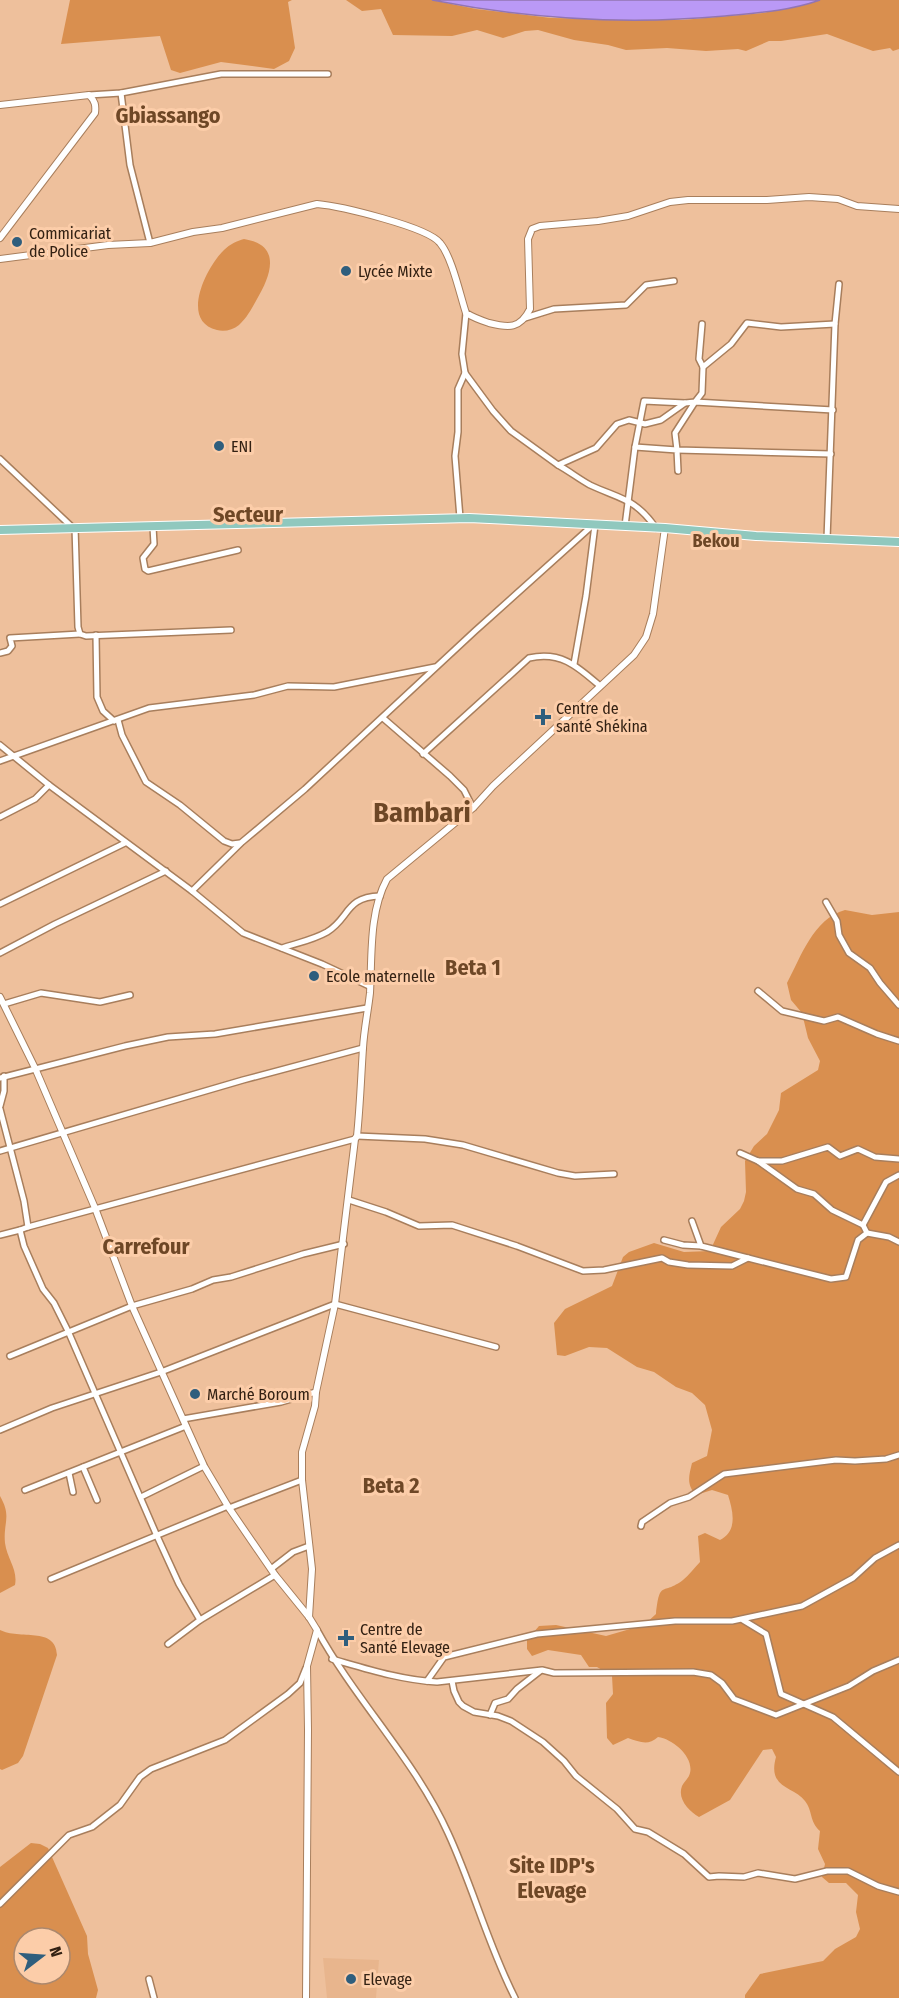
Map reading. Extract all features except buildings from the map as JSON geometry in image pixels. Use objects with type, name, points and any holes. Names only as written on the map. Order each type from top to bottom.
[{"type":"main road","points":[[0,530],[460,518],[899,542]]},
{"type":"street","points":[[0,105],[121,93],[221,74],[328,75]]},
{"type":"street","points":[[121,93],[130,165],[150,243]]},
{"type":"street","points":[[0,238],[95,114],[94,101],[89,95]]},
{"type":"street","points":[[466,313],[474,319],[507,327],[525,318],[530,309],[531,299],[528,239],[532,229],[540,226],[628,216],[670,202],[688,200],[767,200],[809,197],[838,199],[857,206],[899,209]]},
{"type":"street","points":[[0,259],[108,245],[150,243],[318,204],[332,205],[411,227],[440,242],[447,255],[466,313],[462,354],[465,373],[493,411],[511,431],[558,465],[590,485],[629,501],[661,528],[653,614],[646,637],[634,655],[493,786],[473,808],[387,879],[380,896],[375,920],[363,1048],[363,1079],[344,1244],[315,1406],[302,1452],[302,1480],[312,1569],[309,1617]]},
{"type":"street","points":[[525,318],[554,309],[626,305],[646,285],[674,281]]},
{"type":"street","points":[[827,539],[839,285]]},
{"type":"street","points":[[678,471],[675,433],[702,393],[702,367],[699,359],[702,324]]},
{"type":"street","points":[[702,367],[731,344],[747,324],[781,327],[836,324]]},
{"type":"street","points":[[460,518],[455,456],[458,432],[458,389],[465,373]]},
{"type":"street","points":[[625,526],[635,447],[644,402],[685,404],[694,402],[833,410]]},
{"type":"street","points":[[558,465],[596,448],[617,424],[629,420],[645,424],[661,420],[685,404]]},
{"type":"street","points":[[635,447],[831,454]]},
{"type":"street","points":[[0,459],[73,527],[80,634]]},
{"type":"street","points":[[574,664],[586,596],[594,525]]},
{"type":"street","points":[[192,891],[242,842],[305,789],[475,631],[594,525]]},
{"type":"street","points":[[153,527],[154,544],[143,558],[145,569],[148,571],[238,550]]},
{"type":"street","points":[[0,653],[8,651],[12,646],[10,638],[231,630]]},
{"type":"street","points":[[96,635],[97,697],[103,711],[116,721],[146,782],[180,805],[224,842],[232,844],[242,842]]},
{"type":"street","points":[[423,754],[529,658],[552,656],[574,664],[600,686]]},
{"type":"street","points":[[0,761],[149,708],[254,694],[288,686],[334,687],[438,667]]},
{"type":"street","points":[[383,718],[464,790],[473,808]]},
{"type":"street","points":[[0,745],[125,843],[192,891],[243,933],[369,986]]},
{"type":"street","points":[[0,816],[35,799],[49,785]]},
{"type":"street","points":[[0,904],[125,843]]},
{"type":"street","points":[[0,953],[166,871]]},
{"type":"street","points":[[282,948],[316,938],[329,931],[355,902],[380,896]]},
{"type":"street","points":[[826,902],[837,921],[839,935],[849,953],[870,968],[899,1005]]},
{"type":"street","points":[[758,992],[782,1011],[824,1021],[838,1017],[899,1041]]},
{"type":"street","points":[[130,994],[100,1002],[41,993],[2,1001],[35,1068],[96,1208],[132,1306],[204,1466],[228,1507],[273,1572],[309,1617],[332,1659],[416,1776],[448,1833],[515,1998]]},
{"type":"street","points":[[28,1227],[16,1168],[9,1149],[0,1108],[4,1090],[2,1077],[168,1037],[215,1034],[367,1008]]},
{"type":"street","points":[[0,1151],[62,1131],[363,1048]]},
{"type":"street","points":[[0,1235],[356,1138],[425,1139],[463,1145],[566,1174],[614,1174]]},
{"type":"street","points":[[758,1161],[782,1161],[828,1147],[840,1156],[858,1149],[875,1157],[899,1159]]},
{"type":"street","points":[[740,1153],[758,1161],[797,1189],[814,1194],[832,1210],[863,1225],[867,1233]]},
{"type":"street","points":[[863,1225],[886,1182],[899,1174]]},
{"type":"street","points":[[349,1200],[419,1226],[452,1225],[583,1271],[604,1270],[662,1257],[669,1262],[688,1265],[732,1266],[748,1258]]},
{"type":"street","points":[[692,1221],[701,1246]]},
{"type":"street","points":[[20,1230],[24,1246],[43,1289],[54,1303],[68,1331],[179,1584],[200,1620]]},
{"type":"street","points":[[664,1240],[683,1245],[701,1246],[831,1280],[846,1277],[858,1240],[867,1233],[889,1237],[899,1242]]},
{"type":"street","points":[[10,1356],[132,1306],[213,1280],[231,1277],[303,1254],[344,1244]]},
{"type":"street","points":[[0,1430],[52,1408],[161,1372],[335,1304],[496,1347]]},
{"type":"street","points":[[25,1490],[122,1453],[184,1422],[281,1402],[316,1392]]},
{"type":"street","points":[[641,1526],[642,1522],[670,1503],[689,1497],[724,1474],[836,1460],[886,1459],[899,1455]]},
{"type":"street","points":[[141,1497],[204,1466]]},
{"type":"street","points":[[83,1467],[97,1490],[97,1500]]},
{"type":"street","points":[[69,1473],[73,1492]]},
{"type":"street","points":[[51,1579],[228,1507],[302,1480]]},
{"type":"street","points":[[427,1681],[444,1657],[537,1634],[675,1621],[732,1622],[802,1606],[853,1578],[875,1558],[899,1545]]},
{"type":"street","points":[[168,1644],[273,1572],[293,1552],[309,1546]]},
{"type":"street","points":[[743,1620],[766,1634],[782,1694],[793,1701],[806,1704],[833,1717],[899,1772]]},
{"type":"street","points":[[0,1904],[69,1835],[92,1827],[120,1805],[140,1777],[151,1769],[225,1740],[288,1694],[300,1683],[317,1630]]},
{"type":"street","points":[[332,1659],[384,1674],[427,1681],[452,1681],[490,1674],[542,1670],[554,1672],[693,1672],[711,1675],[722,1683],[734,1699],[776,1715],[849,1686],[873,1671],[899,1660]]},
{"type":"street","points":[[306,1998],[309,1730],[307,1666]]},
{"type":"street","points":[[490,1715],[495,1703],[508,1700],[517,1689],[542,1670]]},
{"type":"street","points":[[452,1681],[459,1702],[464,1706],[474,1712],[511,1721],[543,1742],[564,1761],[576,1776],[617,1809],[635,1829],[648,1832],[684,1854],[709,1877],[744,1877],[758,1873],[795,1878],[827,1871],[848,1871],[879,1886],[899,1892]]},
{"type":"street","points":[[149,1979],[154,1998]]},
{"type":"shaded area","points":[[70,0],[292,0],[288,2],[295,48],[289,61],[274,69],[221,62],[180,73],[171,70],[160,36],[61,44]]},
{"type":"shaded area","points":[[346,0],[432,0],[476,9],[551,18],[682,20],[763,13],[820,0],[899,0],[899,49],[873,51],[827,34],[769,41],[746,51],[667,48],[626,50],[538,30],[525,31],[503,38],[477,30],[452,36],[393,35],[381,9],[362,11]]},
{"type":"shaded area","points":[[432,0],[820,0],[761,13],[688,19],[615,20],[504,12]]},
{"type":"shaded area","points":[[244,239],[256,242],[269,254],[269,271],[262,290],[242,322],[231,329],[217,330],[206,325],[200,316],[198,305],[200,293],[204,280],[217,258],[229,246]]},
{"type":"shaded area","points":[[845,910],[872,915],[899,912],[899,1998],[745,1998],[760,1974],[823,1961],[835,1949],[856,1937],[860,1929],[856,1912],[858,1895],[846,1883],[829,1883],[822,1877],[825,1864],[818,1849],[820,1831],[814,1824],[805,1801],[778,1781],[774,1767],[776,1757],[772,1749],[763,1750],[730,1800],[699,1817],[688,1808],[681,1795],[682,1786],[689,1775],[690,1767],[686,1755],[676,1745],[658,1737],[647,1742],[628,1738],[613,1745],[607,1738],[606,1703],[613,1694],[612,1676],[597,1667],[589,1667],[581,1655],[548,1650],[532,1656],[527,1649],[527,1640],[539,1626],[556,1625],[606,1636],[644,1625],[656,1614],[661,1592],[683,1580],[700,1562],[698,1536],[705,1533],[720,1540],[730,1531],[733,1520],[728,1495],[712,1490],[696,1495],[690,1483],[692,1463],[707,1456],[712,1430],[705,1405],[692,1393],[676,1387],[654,1372],[637,1367],[607,1348],[589,1347],[565,1356],[557,1355],[554,1323],[565,1309],[612,1286],[623,1257],[629,1252],[654,1243],[684,1252],[710,1251],[721,1227],[740,1209],[746,1192],[745,1161],[754,1146],[767,1134],[779,1110],[781,1093],[818,1070],[820,1061],[808,1038],[802,1013],[791,1000],[787,983],[816,930],[834,915]]},
{"type":"shaded area","points":[[0,1496],[6,1509],[5,1543],[16,1579],[15,1585],[0,1593]]},
{"type":"shaded area","points":[[0,1630],[44,1637],[55,1646],[57,1655],[23,1756],[18,1763],[2,1770],[0,1769]]},
{"type":"shaded area","points":[[31,1843],[40,1844],[48,1848],[87,1936],[88,1954],[98,1990],[96,1998],[0,1998],[0,1867]]},
{"type":"shaded area","name":"Elevage","points":[[323,1958],[379,1960],[376,1998],[327,1998]]},
{"type":"place","name":"Commicariat de Police","points":[[17,242]]},
{"type":"place","name":"Lycée Mixte","points":[[346,271]]},
{"type":"place","name":"ENI","points":[[219,446]]},
{"type":"place","name":"Centre de santé Shékina","points":[[543,717]]},
{"type":"place","name":"Ecole maternelle","points":[[314,976]]},
{"type":"place","name":"Marché Boroum","points":[[195,1394]]},
{"type":"place","name":"Centre de Santé Elevage","points":[[346,1638]]},
{"type":"place","name":"Elevage","points":[[351,1979]]},
{"type":"district","name":"Gbiassango","points":[[168,115]]},
{"type":"district","name":"Secteur","points":[[248,514]]},
{"type":"district","name":"Bekou","points":[[716,541]]},
{"type":"district","name":"Bambari","points":[[422,812]]},
{"type":"district","name":"Beta 1","points":[[473,967]]},
{"type":"district","name":"Carrefour","points":[[146,1246]]},
{"type":"district","name":"Beta 2","points":[[391,1485]]},
{"type":"district","name":"Site IDP's Elevage","points":[[552,1878]]}]
